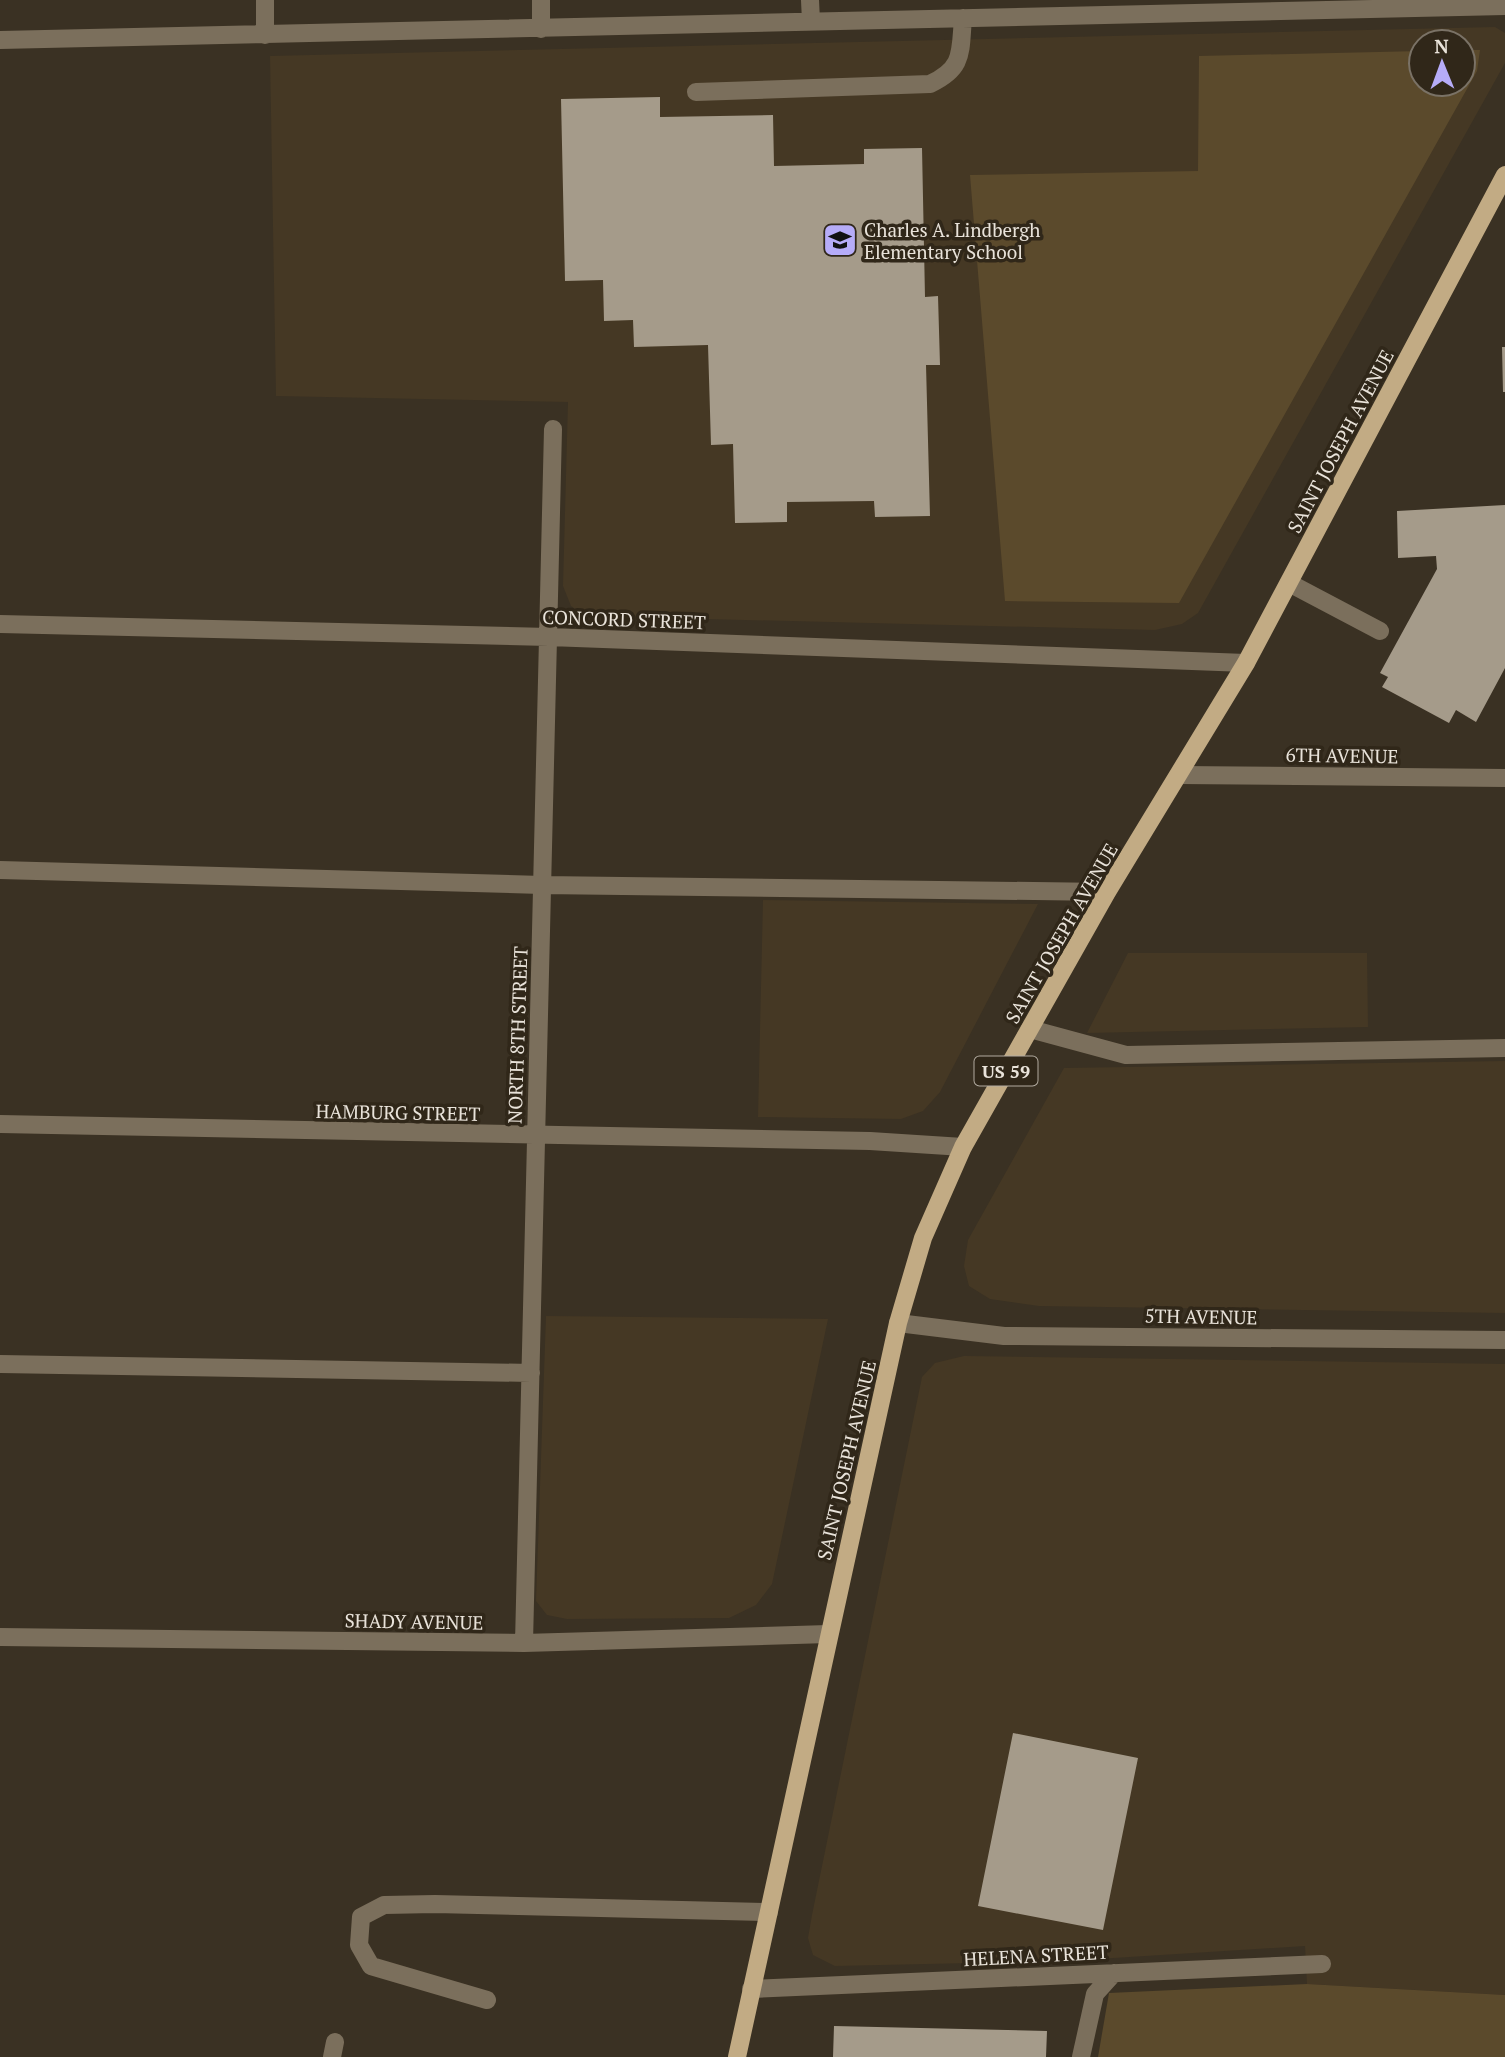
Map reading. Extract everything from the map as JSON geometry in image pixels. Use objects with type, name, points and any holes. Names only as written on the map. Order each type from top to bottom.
[{"type":"main road","name":"SAINT JOSEPH AVENUE","points":[[737,2057],[898,1323],[923,1238],[963,1147],[1107,892],[1246,663],[1499,200],[1505,175]]},
{"type":"street","points":[[265,0],[265,35]]},
{"type":"street","points":[[541,0],[541,29]]},
{"type":"street","points":[[810,0],[811,21]]},
{"type":"street","points":[[0,40],[963,18],[1077,8],[1351,4],[1505,6]]},
{"type":"street","points":[[696,92],[930,85],[950,75],[960,58],[963,18]]},
{"type":"street","name":"NORTH 8TH STREET","points":[[524,1643],[553,429]]},
{"type":"street","points":[[1289,583],[1380,631]]},
{"type":"street","name":"CONCORD STREET","points":[[0,624],[549,637],[1246,663]]},
{"type":"street","name":"6TH AVENUE","points":[[1179,775],[1505,777]]},
{"type":"street","points":[[0,870],[542,885],[1107,892]]},
{"type":"street","points":[[1030,1029],[1126,1055],[1505,1048]]},
{"type":"street","name":"HAMBURG STREET","points":[[0,1124],[870,1141],[963,1147]]},
{"type":"street","name":"5TH AVENUE","points":[[898,1323],[1004,1335],[1505,1340]]},
{"type":"street","points":[[0,1364],[530,1373]]},
{"type":"street","name":"SHADY AVENUE","points":[[0,1637],[524,1643],[828,1634]]},
{"type":"street","points":[[486,2000],[371,1966],[359,1945],[361,1917],[384,1905],[435,1904],[769,1912]]},
{"type":"street","name":"HELENA STREET","points":[[751,1989],[1322,1964]]},
{"type":"street","points":[[1082,2057],[1095,1994],[1114,1973]]},
{"type":"shaded area","name":"Charles A. Lindbergh Elementary School","points":[[1495,27],[1505,33],[1505,63],[1198,613],[1182,624],[1155,630],[585,616],[571,606],[563,586],[568,402],[276,396],[270,56],[1407,29],[1407,98],[1477,98],[1477,28],[1453,28]]},
{"type":"shaded area","points":[[1477,50],[1480,50],[1477,71]]},
{"type":"shaded area","points":[[1407,51],[1407,98],[1462,98],[1179,603],[1005,601],[970,175],[1198,171],[1199,56]]},
{"type":"shaded area","points":[[763,900],[1038,904],[940,1092],[923,1111],[901,1119],[758,1117]]},
{"type":"shaded area","points":[[1128,953],[1367,953],[1368,1027],[1087,1033]]},
{"type":"shaded area","points":[[1505,1061],[1505,1313],[1039,1306],[990,1299],[969,1286],[964,1266],[968,1240],[1064,1068]]},
{"type":"shaded area","points":[[546,1316],[828,1319],[772,1584],[756,1605],[729,1618],[567,1619],[547,1615],[536,1601]]},
{"type":"shaded area","points":[[964,1356],[1505,1364],[1505,1995],[1307,1984],[1305,1946],[1066,1961],[835,1966],[813,1955],[808,1938],[812,1915],[922,1377],[935,1363]]},
{"type":"shaded area","points":[[1307,1984],[1505,1995],[1505,2057],[1098,2057],[1109,1993]]},
{"type":"building","name":"Charles A. Lindbergh Elementary School","points":[[660,97],[660,117],[773,115],[774,166],[864,164],[864,149],[922,148],[925,297],[938,296],[940,365],[926,365],[930,516],[875,517],[874,501],[787,502],[787,522],[735,523],[733,444],[711,445],[708,345],[634,347],[633,320],[604,321],[603,280],[565,281],[561,99]]},
{"type":"building","points":[[1502,347],[1505,347],[1505,392],[1503,392]]},
{"type":"building","points":[[1505,505],[1505,668],[1476,722],[1456,710],[1449,723],[1382,687],[1388,677],[1380,673],[1437,569],[1436,556],[1398,558],[1397,511]]},
{"type":"building","points":[[1013,1733],[1138,1758],[1103,1930],[978,1906]]},
{"type":"building","points":[[834,2026],[1047,2031],[1046,2057],[833,2057]]},
{"type":"place","name":"Charles A. Lindbergh Elementary School","points":[[840,240]]}]
